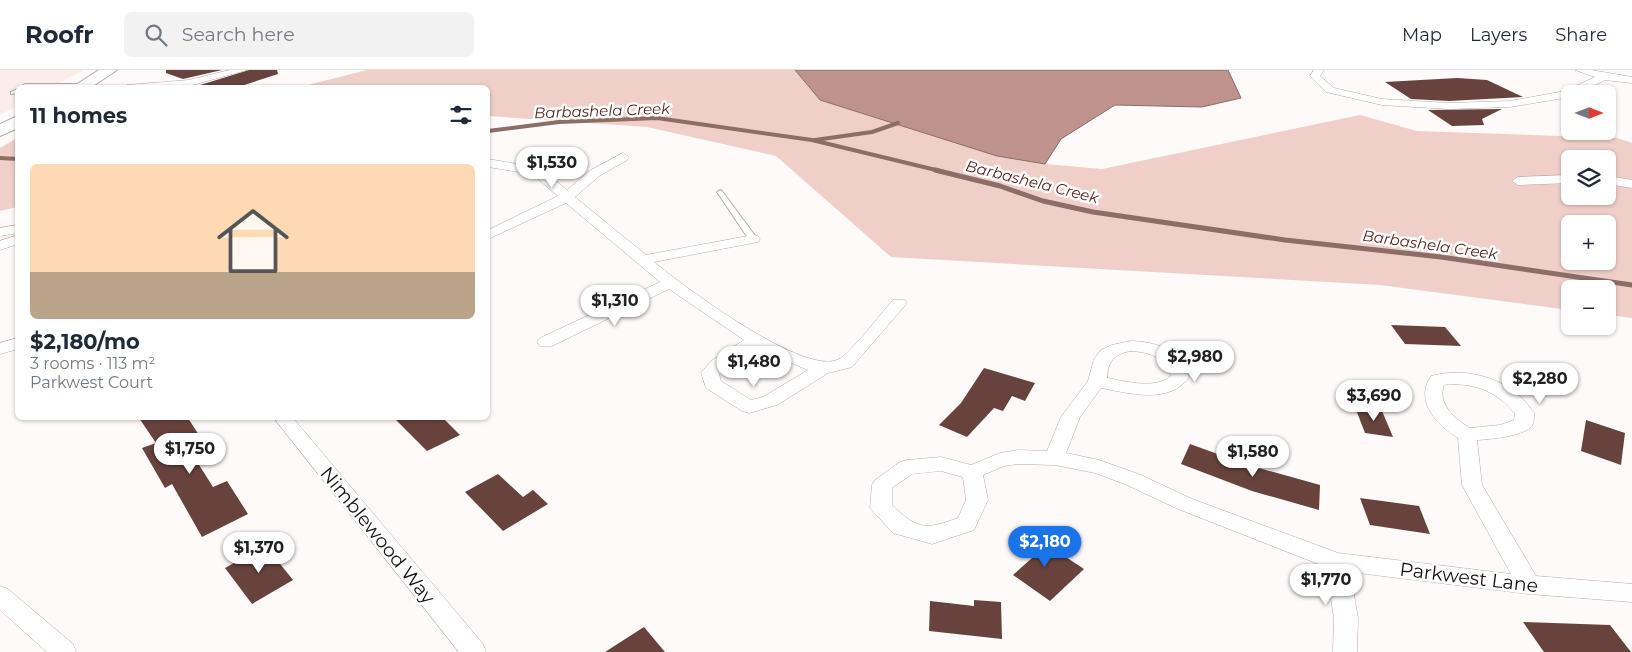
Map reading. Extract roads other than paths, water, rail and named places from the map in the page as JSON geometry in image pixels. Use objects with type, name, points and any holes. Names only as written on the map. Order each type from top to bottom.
[{"type":"main road","points":[[83,85],[110,70]]},
{"type":"main road","points":[[0,130],[15,122]]},
{"type":"street","points":[[164,85],[189,83],[242,70]]},
{"type":"street","points":[[1319,70],[1315,76],[1330,90],[1382,102],[1449,106],[1510,104],[1568,94],[1604,77]]},
{"type":"street","points":[[1580,70],[1604,77],[1632,80]]},
{"type":"street","points":[[490,234],[567,197],[595,173],[623,157]]},
{"type":"street","points":[[490,162],[536,171],[670,283],[769,349],[822,369]]},
{"type":"street","points":[[1518,181],[1561,179]]},
{"type":"street","points":[[1616,181],[1632,184]]},
{"type":"street","points":[[0,232],[15,230]]},
{"type":"street","points":[[643,260],[753,239]]},
{"type":"street","points":[[0,246],[15,240]]},
{"type":"street","points":[[546,342],[670,283]]},
{"type":"street","points":[[755,341],[717,365],[710,374],[712,384],[749,407],[770,402],[822,369],[846,363],[899,303]]},
{"type":"street","points":[[0,349],[15,344]]},
{"type":"street","points":[[1055,458],[1066,423],[1076,404],[1097,382]]},
{"type":"street","name":"Nimblewood Way","points":[[285,420],[474,652]]},
{"type":"street","points":[[1467,434],[1472,485],[1529,585]]},
{"type":"street","name":"Parkwest Lane","points":[[972,472],[1000,460],[1018,457],[1055,458],[1099,467],[1134,480],[1185,504],[1336,562],[1529,585],[1632,593]]},
{"type":"street","points":[[941,464],[972,472],[977,500],[966,524],[932,536],[901,527],[881,508],[882,485],[907,467],[941,464]]},
{"type":"street","points":[[1336,562],[1345,606],[1347,642],[1345,652]]},
{"type":"street","points":[[0,596],[64,652]]},
{"type":"lane","points":[[28,85],[40,78]]},
{"type":"lane","points":[[720,192],[753,239]]},
{"type":"waterway","name":"Barbashela Creek","points":[[490,131],[559,122],[657,118],[812,140],[940,171]]},
{"type":"waterway","points":[[815,140],[872,132],[898,123]]},
{"type":"waterway","name":"Barbashela Creek","points":[[0,158],[15,159]]},
{"type":"waterway","name":"Barbashela Creek","points":[[935,170],[1000,186],[1043,201],[1093,212],[1285,240],[1441,257],[1632,285]]}]
